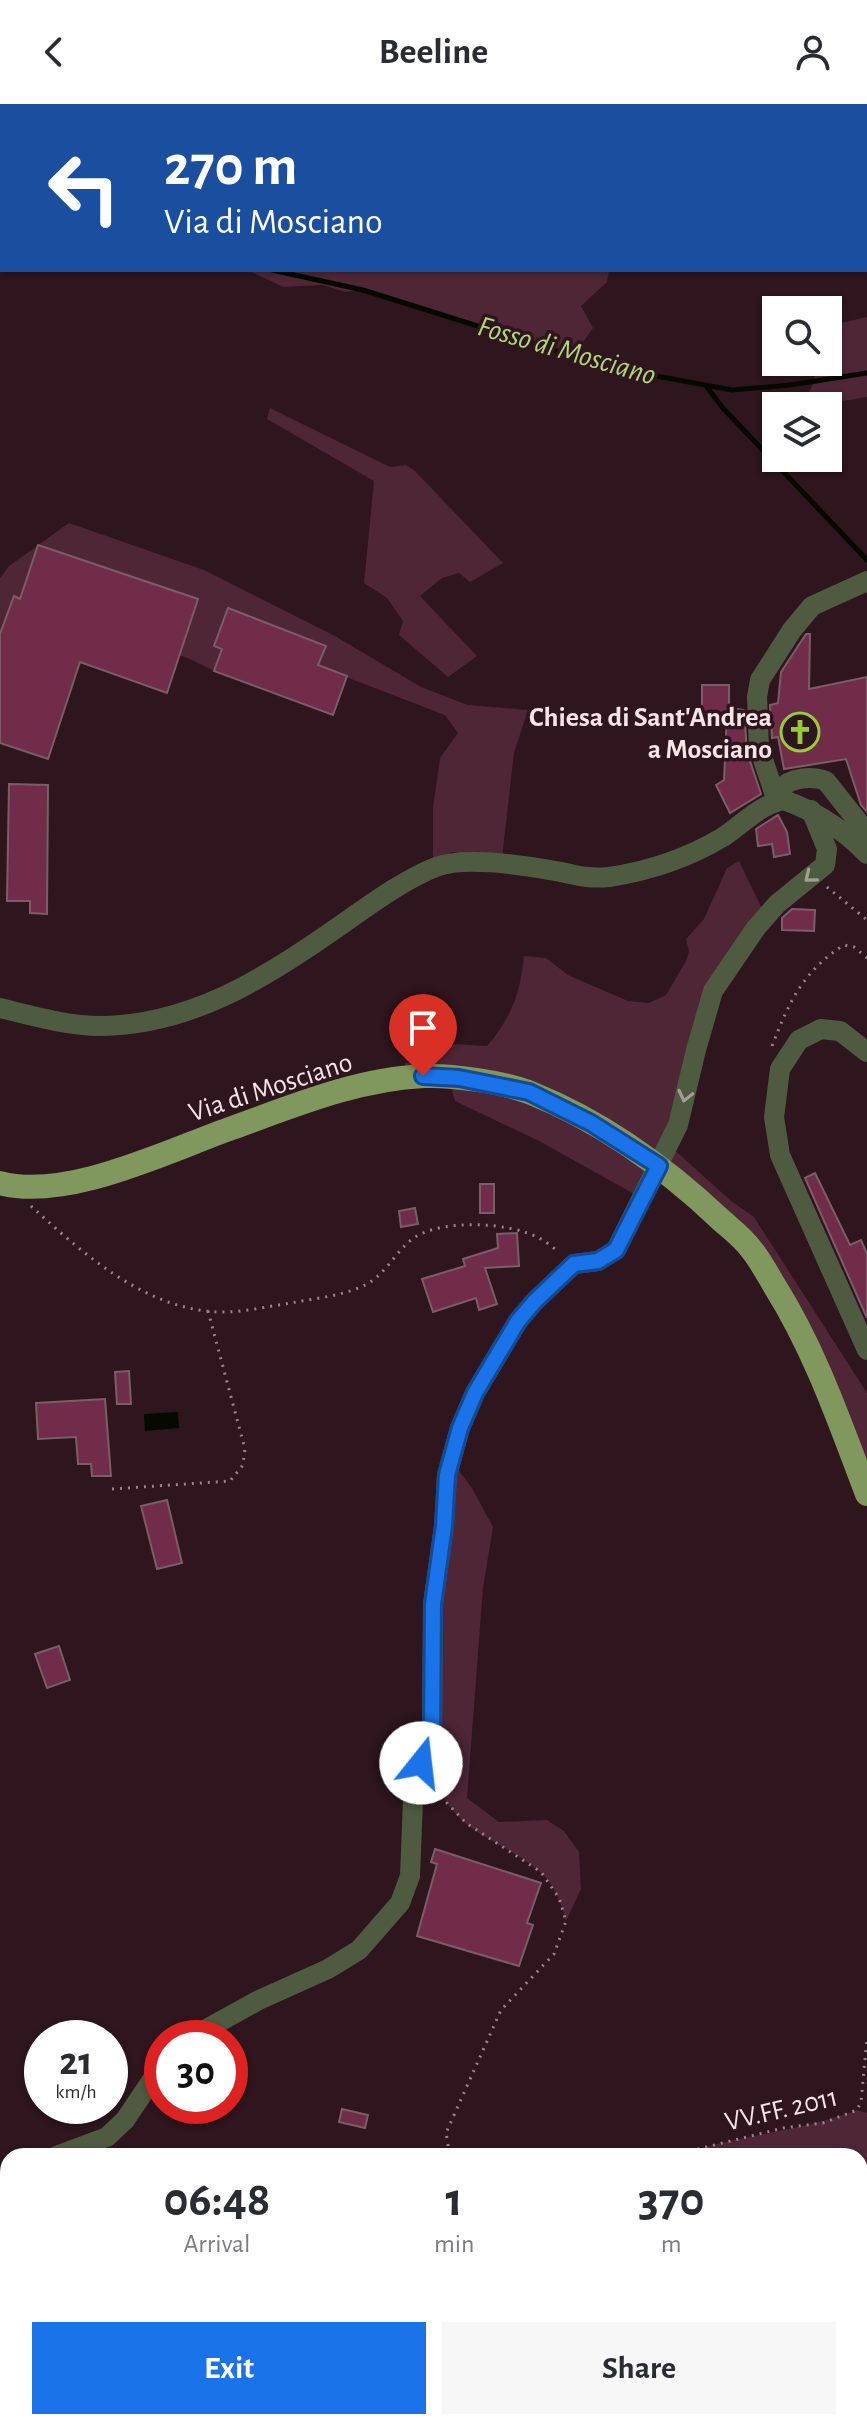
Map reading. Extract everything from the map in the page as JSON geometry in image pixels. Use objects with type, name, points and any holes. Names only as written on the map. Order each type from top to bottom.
[{"type":"main road","name":"Via di Mosciano","points":[[8,1186],[33,1188],[79,1183],[332,1093],[423,1076],[459,1078],[529,1092],[591,1123],[659,1166],[751,1248],[796,1320],[828,1390],[867,1494]]},
{"type":"street","points":[[780,800],[759,748],[757,697],[760,680],[792,630],[812,606],[867,581]]},
{"type":"street","points":[[780,800],[781,789],[792,780],[818,778],[826,781],[867,833]]},
{"type":"street","points":[[0,1008],[54,1022],[101,1026],[146,1022],[184,1013],[224,998],[277,970],[375,902],[433,868],[454,862],[483,863],[578,877],[607,877],[665,865],[722,837],[759,809],[780,800],[811,810],[848,835],[867,854]]},
{"type":"street","points":[[223,2020],[328,1969],[359,1950],[400,1903],[410,1876],[413,1800],[421,1763],[432,1740],[433,1604],[444,1526],[447,1475],[460,1428],[475,1393],[518,1321],[535,1301],[574,1264],[598,1261],[616,1250],[678,1125],[713,991],[756,928],[777,904],[825,865],[827,849],[811,810]]},
{"type":"street","points":[[867,1052],[840,1031],[821,1029],[799,1040],[780,1069],[774,1117],[780,1155],[867,1350]]},
{"type":"street","points":[[77,2148],[107,2137],[125,2120],[144,2092]]},
{"type":"path","points":[[812,876],[867,920]]},
{"type":"path","points":[[8,1186],[65,1238],[133,1285],[170,1304],[208,1311],[240,1311],[332,1296],[365,1285],[379,1276],[414,1238],[427,1231],[461,1226],[491,1224],[539,1237],[574,1264]]},
{"type":"path","points":[[112,1489],[230,1481],[243,1465],[245,1449],[208,1311]]},
{"type":"path","points":[[436,1779],[447,1803],[466,1823],[541,1872],[559,1898],[566,1921],[554,1954],[501,2010],[446,2133],[449,2148]]},
{"type":"path","name":"VV.FF. 2011","points":[[700,2148],[741,2137],[823,2123],[857,2110],[861,2102],[867,2038]]},
{"type":"shaded area","points":[[251,272],[609,272],[607,282],[581,306],[593,328],[573,356],[363,290],[345,292],[323,285],[283,287]]},
{"type":"shaded area","points":[[867,317],[867,397],[842,401],[842,392],[809,392],[814,376],[842,376],[842,323]]},
{"type":"shaded area","points":[[270,408],[390,467],[406,465],[503,563],[470,582],[459,573],[442,578],[420,596],[477,656],[448,677],[399,635],[403,621],[387,598],[364,583],[374,481],[267,419]]},
{"type":"shaded area","points":[[69,523],[204,570],[335,636],[421,687],[468,705],[528,710],[514,753],[502,858],[451,852],[433,868],[433,808],[440,758],[458,733],[445,715],[221,629],[214,646],[222,649],[214,671],[190,659],[14,596],[1,634],[81,663],[78,668],[0,643],[0,578],[9,566]],"holes":[[[38,546],[198,599],[183,644],[23,590]]]},
{"type":"shaded area","points":[[739,861],[766,917],[713,991],[669,1145],[731,1201],[754,1217],[867,1393],[867,1494],[751,1249],[659,1166],[643,1199],[539,1141],[455,1101],[448,1077],[406,1079],[405,1063],[431,1058],[451,1044],[487,1046],[503,1025],[513,1004],[524,956],[546,958],[568,975],[628,1001],[649,1003],[666,995],[686,961],[689,951],[686,939],[704,919],[727,868]]},
{"type":"shaded area","points":[[178,1412],[179,1428],[145,1431],[144,1414]]},
{"type":"shaded area","points":[[451,1460],[472,1488],[493,1527],[483,1588],[467,1798],[499,1822],[547,1820],[564,1831],[579,1852],[581,1889],[566,1921],[557,1895],[545,1877],[529,1863],[465,1823],[446,1801],[437,1779],[432,1740]]},
{"type":"shaded area","points":[[857,2110],[867,2113],[867,2148],[701,2148],[819,2122]]},
{"type":"building","points":[[38,545],[198,599],[167,693],[80,662],[48,759],[0,743],[0,634],[14,596],[20,599]]},
{"type":"building","points":[[228,608],[326,646],[318,665],[347,676],[333,715],[214,671],[222,649],[214,646]]},
{"type":"building","points":[[806,634],[810,634],[809,689],[867,677],[867,812],[861,805],[846,759],[784,769],[778,737],[772,738],[770,705],[778,703],[781,672]]},
{"type":"building","points":[[702,685],[729,685],[729,708],[744,710],[747,752],[761,794],[730,813],[716,785],[724,780],[727,714],[702,714]]},
{"type":"building","points":[[9,784],[48,785],[47,914],[30,913],[30,901],[7,901]]},
{"type":"building","points":[[778,815],[787,832],[790,854],[774,857],[772,844],[758,846],[756,829]]},
{"type":"building","points":[[792,909],[815,910],[814,931],[782,930],[782,918]]},
{"type":"building","points":[[815,1173],[850,1245],[861,1240],[867,1254],[867,1318],[805,1178]]},
{"type":"building","points":[[480,1184],[494,1184],[494,1213],[480,1213]]},
{"type":"building","points":[[415,1208],[418,1224],[401,1227],[399,1211]]},
{"type":"building","points":[[517,1233],[519,1266],[485,1268],[497,1304],[479,1310],[476,1298],[433,1312],[422,1279],[465,1266],[463,1259],[498,1248],[497,1234]]},
{"type":"building","points":[[129,1371],[131,1404],[117,1404],[115,1372]]},
{"type":"building","points":[[105,1399],[111,1476],[92,1476],[91,1464],[78,1464],[76,1437],[38,1439],[36,1403]]},
{"type":"building","points":[[167,1500],[182,1563],[157,1569],[141,1506]]},
{"type":"building","points":[[59,1646],[70,1680],[47,1688],[35,1654]]},
{"type":"building","points":[[435,1849],[541,1883],[527,1923],[533,1925],[519,1966],[417,1936],[437,1864],[431,1862]]},
{"type":"building","points":[[342,2109],[368,2115],[365,2128],[339,2122]]},
{"type":"waterway","name":"Fosso di Mosciano","points":[[281,272],[363,290],[573,356],[635,372],[732,390],[867,373]]},
{"type":"waterway","points":[[706,386],[722,407],[867,560]]},
{"type":"place","name":"Chiesa di Sant'Andrea a Mosciano","points":[[800,732]]},
{"type":"route","points":[[421,1763],[432,1740],[433,1604],[444,1526],[447,1475],[460,1428],[475,1393],[518,1321],[574,1264],[598,1261],[616,1250],[659,1166],[591,1123],[529,1092],[459,1078],[423,1076]]}]
